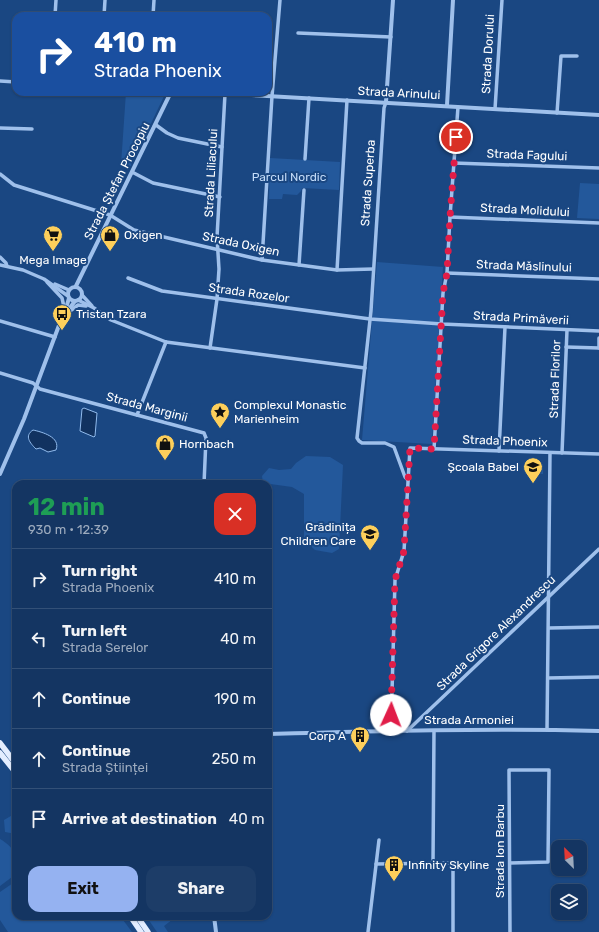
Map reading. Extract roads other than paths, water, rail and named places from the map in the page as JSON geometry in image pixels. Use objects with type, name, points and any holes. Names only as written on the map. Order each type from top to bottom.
[{"type":"main road","points":[[0,743],[12,759]]},
{"type":"main road","points":[[0,754],[12,768]]},
{"type":"main road","points":[[133,920],[141,932]]},
{"type":"main road","points":[[140,920],[148,932]]},
{"type":"street","points":[[55,12],[56,0]]},
{"type":"street","points":[[104,12],[105,0]]},
{"type":"street","points":[[153,12],[154,0]]},
{"type":"street","points":[[262,260],[272,96],[280,0]]},
{"type":"street","name":"Strada Superba","points":[[393,0],[386,102],[384,108],[373,286],[357,436],[358,440],[362,443],[385,443],[394,447],[405,477],[408,480]]},
{"type":"street","points":[[447,105],[453,0]]},
{"type":"street","name":"Strada Dorului","points":[[495,109],[502,0]]},
{"type":"street","points":[[298,33],[391,36]]},
{"type":"street","points":[[557,113],[561,56],[577,56]]},
{"type":"street","points":[[0,82],[12,82]]},
{"type":"street","name":"Strada Ștefan Procopiu","points":[[78,288],[80,279],[169,96]]},
{"type":"street","name":"Strada Liliacului","points":[[210,348],[217,299],[219,269],[218,249],[225,96]]},
{"type":"street","name":"Strada Arinului","points":[[272,96],[599,115]]},
{"type":"street","points":[[305,159],[308,98]]},
{"type":"street","points":[[337,270],[347,100]]},
{"type":"street","points":[[434,449],[443,293],[447,273],[458,107]]},
{"type":"street","points":[[156,125],[167,133],[178,138],[222,147]]},
{"type":"street","points":[[0,128],[32,129]]},
{"type":"street","name":"Strada Fagului","points":[[454,163],[599,168]]},
{"type":"street","points":[[132,172],[153,183],[220,197]]},
{"type":"street","name":"Strada Oxigen","points":[[0,174],[14,185],[110,216],[134,230],[262,260],[337,270],[373,269]]},
{"type":"street","points":[[299,265],[304,190]]},
{"type":"street","name":"Strada Molidului","points":[[450,217],[599,223]]},
{"type":"street","points":[[0,256],[8,266]]},
{"type":"street","points":[[0,265],[23,270],[44,279],[68,297],[94,308]]},
{"type":"street","name":"Strada Măslinului","points":[[447,273],[599,279]]},
{"type":"street","name":"Strada Rozelor","points":[[128,278],[162,291],[370,319],[442,324]]},
{"type":"street","points":[[0,474],[37,386],[61,320],[64,307],[62,298],[44,279]]},
{"type":"street","points":[[50,283],[69,290]]},
{"type":"street","points":[[69,290],[72,287],[78,288],[82,295],[94,308],[111,320],[166,342],[365,368]]},
{"type":"street","points":[[65,314],[69,290]]},
{"type":"street","points":[[61,320],[82,295]]},
{"type":"street","points":[[61,320],[74,306],[82,305],[94,308]]},
{"type":"street","points":[[0,321],[55,337]]},
{"type":"street","name":"Strada Primăverii","points":[[442,324],[599,331]]},
{"type":"street","points":[[499,451],[505,327]]},
{"type":"street","name":"Strada Florilor","points":[[562,453],[567,330]]},
{"type":"street","points":[[566,347],[599,348],[599,338]]},
{"type":"street","points":[[137,415],[166,342]]},
{"type":"street","name":"Strada Marginii","points":[[0,373],[33,383],[40,389],[204,433],[206,438],[204,480]]},
{"type":"street","name":"Strada Phoenix","points":[[408,480],[410,448],[599,454]]},
{"type":"street","points":[[547,730],[550,453]]},
{"type":"street","points":[[391,730],[395,580],[404,551],[408,480]]},
{"type":"street","name":"Strada Grigore Alexandrescu","points":[[407,731],[599,549]]},
{"type":"street","points":[[549,628],[599,626]]},
{"type":"street","points":[[548,678],[599,677]]},
{"type":"street","name":"Strada Armoniei","points":[[272,734],[391,730],[599,731]]},
{"type":"street","points":[[433,863],[434,731]]},
{"type":"street","name":"Strada Ion Barbu","points":[[510,863],[548,862],[549,770],[509,770],[510,932]]},
{"type":"street","points":[[368,932],[379,840]]},
{"type":"street","points":[[376,864],[453,863],[453,932]]},
{"type":"street","points":[[214,920],[216,932]]},
{"type":"place","name":"Mega Image","points":[[53,252]]},
{"type":"place","name":"Oxigen","points":[[110,252]]},
{"type":"place","name":"Tristan Tzara","points":[[62,331]]},
{"type":"place","name":"Complexul Monastic Marienheim","points":[[220,429]]},
{"type":"place","name":"Hornbach","points":[[165,461]]},
{"type":"place","name":"Școala Babel","points":[[533,484]]},
{"type":"place","name":"Grădinița Children Care","points":[[370,551]]},
{"type":"place","name":"Corp A","points":[[360,753]]},
{"type":"place","name":"Infinity Skyline","points":[[394,882]]},
{"type":"park label","name":"Parcul Nordic","points":[[289,177]]}]
